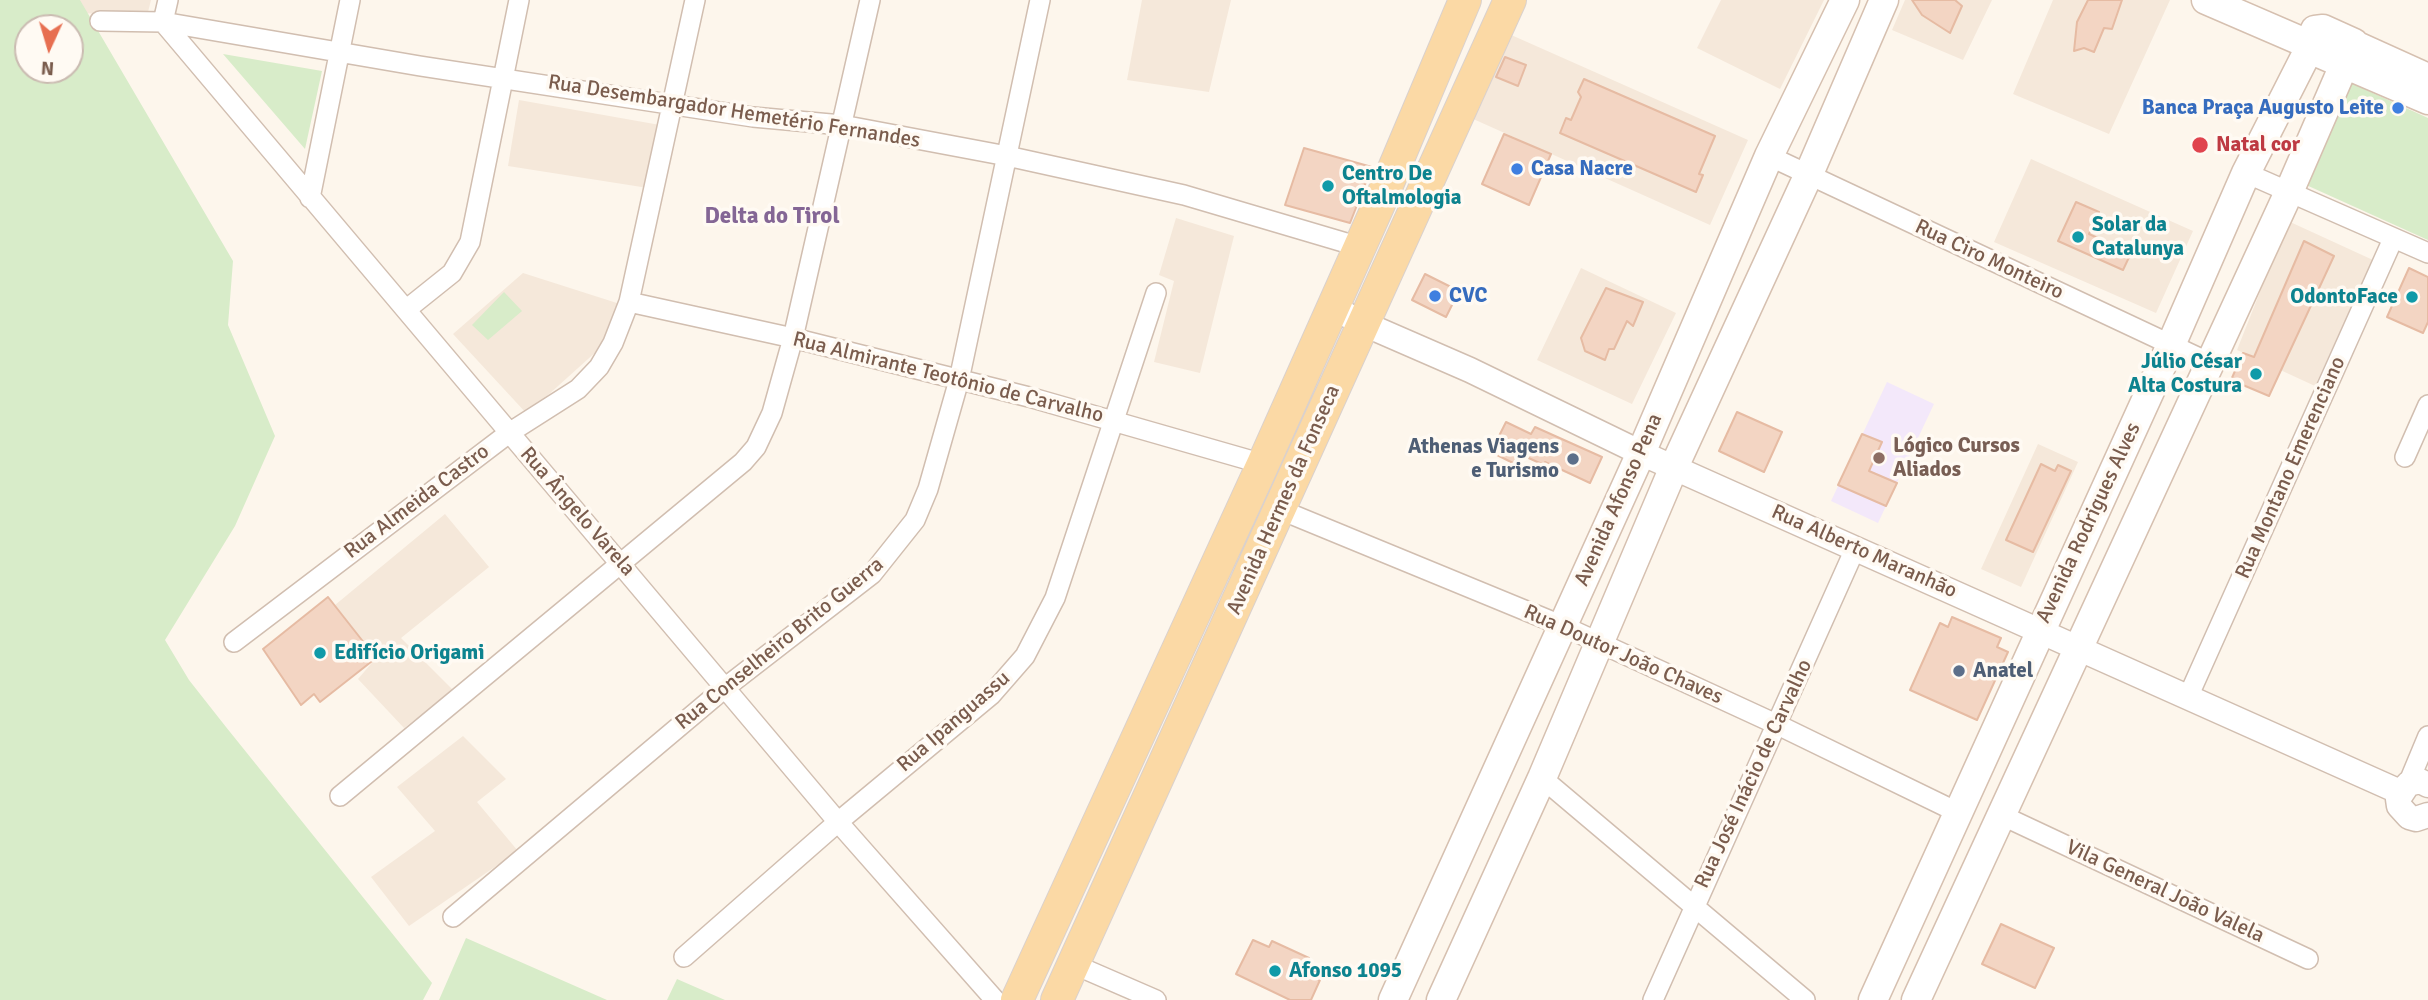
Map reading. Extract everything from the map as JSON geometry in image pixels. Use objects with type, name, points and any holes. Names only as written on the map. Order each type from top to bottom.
[{"type":"main road","name":"Avenida Hermes da Fonseca","points":[[1057,1000],[1510,0]]},
{"type":"main road","name":"Avenida Afonso Pena","points":[[1393,1000],[1642,453],[1769,156],[1845,0]]},
{"type":"main road","name":"Avenida Afonso Pena","points":[[1441,1000],[1542,778],[1674,467],[1808,176],[1884,0]]},
{"type":"main road","points":[[2206,0],[2311,41]]},
{"type":"main road","points":[[2251,0],[2311,41]]},
{"type":"main road","name":"Avenida Hermes da Fonseca","points":[[1017,1000],[1360,247],[1459,1]]},
{"type":"main road","points":[[2311,41],[2323,29],[2350,59],[2428,100]]},
{"type":"main road","name":"Avenida Rodrigues Alves","points":[[1873,1000],[2171,345],[2246,173],[2311,41]]},
{"type":"main road","points":[[2350,59],[2428,78]]},
{"type":"main road","name":"Avenida Rodrigues Alves","points":[[1916,1000],[2004,826],[2027,760],[2350,59]]},
{"type":"main road","points":[[1987,748],[2002,741],[2015,744],[2025,750],[2027,760]]},
{"type":"main road","points":[[1956,818],[1966,843],[1979,844],[2004,826]]},
{"type":"street","points":[[163,22],[168,0]]},
{"type":"street","points":[[310,198],[350,0]]},
{"type":"street","points":[[407,309],[452,273],[470,242],[519,0]]},
{"type":"street","name":"Rua Almeida Castro","points":[[234,642],[509,433],[578,389],[599,367],[613,343],[629,302],[695,0]]},
{"type":"street","points":[[340,796],[757,447],[772,413],[793,338],[870,0]]},
{"type":"street","name":"Rua Conselheiro Brito Guerra","points":[[453,917],[726,687],[872,574],[897,547],[915,520],[928,489],[959,380],[1040,0]]},
{"type":"street","name":"Rua Desembargador Hemetério Fernandes","points":[[100,21],[163,22],[340,53],[672,104],[842,125],[1007,156],[1184,195],[1360,247]]},
{"type":"street","name":"Rua Ângelo Varela","points":[[163,22],[838,822],[995,1000]]},
{"type":"street","name":"Rua Ciro Monteiro","points":[[1769,156],[2210,363]]},
{"type":"street","points":[[2246,173],[2428,253]]},
{"type":"street","name":"Rua Montano Emerenciano","points":[[2188,697],[2393,239]]},
{"type":"street","name":"Rua Ipanguassu","points":[[684,957],[838,822],[991,695],[1025,656],[1055,598],[1156,293]]},
{"type":"street","name":"Rua Alberto Maranhão","points":[[1335,301],[1345,314],[1363,323],[1470,370],[1642,453],[2188,697],[2412,787]]},
{"type":"street","name":"Rua Almirante Teotônio de Carvalho","points":[[629,302],[793,338],[959,380],[1114,420],[1263,464]]},
{"type":"street","points":[[2405,457],[2428,405]]},
{"type":"street","name":"Rua Doutor João Chaves","points":[[1281,510],[1563,626],[1778,725],[1956,818]]},
{"type":"street","name":"Rua José Inácio de Carvalho","points":[[1653,1000],[1693,905],[1778,725],[1855,549]]},
{"type":"street","points":[[2428,736],[2412,787],[2399,806],[2409,817],[2416,819],[2428,815]]},
{"type":"street","points":[[1542,778],[1805,1000]]},
{"type":"street","name":"Vila General João Valela","points":[[2004,826],[2308,959]]},
{"type":"street","points":[[1073,964],[1156,1000]]},
{"type":"shaded area","points":[[65,0],[151,0],[148,12],[67,14]]},
{"type":"shaded area","points":[[1142,0],[1231,0],[1209,92],[1127,80]]},
{"type":"shaded area","points":[[1721,0],[1824,0],[1780,89],[1697,48]]},
{"type":"shaded area","points":[[1905,0],[1992,0],[1963,60],[1892,30]]},
{"type":"shaded area","points":[[2053,0],[2170,0],[2109,134],[2013,94]]},
{"type":"shaded area","points":[[1509,34],[1748,140],[1710,225],[1471,118]]},
{"type":"shaded area","points":[[519,100],[660,125],[648,188],[508,166]]},
{"type":"shaded area","points":[[2031,159],[2193,231],[2156,313],[1994,242]]},
{"type":"shaded area","points":[[1176,218],[1234,236],[1200,373],[1154,362],[1174,281],[1159,275]]},
{"type":"shaded area","points":[[2288,221],[2373,260],[2315,386],[2237,350]]},
{"type":"shaded area","points":[[1581,268],[1676,313],[1632,404],[1537,360]]},
{"type":"shaded area","points":[[523,273],[620,304],[598,350],[527,414],[453,334]]},
{"type":"shaded area","name":"Lógico Cursos Aliados","points":[[1887,382],[1934,404],[1878,523],[1831,501]]},
{"type":"shaded area","points":[[2038,444],[2078,462],[2021,587],[1981,569]]},
{"type":"shaded area","points":[[445,514],[489,567],[401,638],[454,691],[404,728],[358,679],[376,658],[335,605]]},
{"type":"shaded area","points":[[463,736],[506,779],[477,802],[518,851],[409,926],[371,877],[435,831],[397,787]]},
{"type":"green space","points":[[0,0],[80,0],[233,261],[228,325],[275,436],[235,526],[165,640],[189,680],[432,983],[423,1000],[0,1000]]},
{"type":"green space","points":[[223,54],[322,71],[305,149]]},
{"type":"green space","points":[[2351,83],[2428,118],[2428,240],[2304,184]]},
{"type":"green space","points":[[504,292],[522,311],[488,340],[472,325]]},
{"type":"green space","points":[[466,938],[607,1000],[439,1000]]},
{"type":"green space","points":[[677,979],[725,1000],[667,1000]]},
{"type":"building","points":[[1912,0],[1955,0],[1962,6],[1950,33],[1922,15]]},
{"type":"building","points":[[2088,0],[2122,0],[2112,29],[2104,28],[2094,52],[2084,48],[2074,51],[2077,22]]},
{"type":"building","points":[[1505,57],[1526,65],[1518,86],[1496,77]]},
{"type":"building","points":[[1584,79],[1715,136],[1699,174],[1703,175],[1696,192],[1560,133],[1566,118],[1571,120],[1581,97],[1578,92]]},
{"type":"building","name":"Casa Nacre","points":[[1504,134],[1551,154],[1529,205],[1482,184]]},
{"type":"building","name":"Centro De Oftalmologia","points":[[1304,148],[1372,167],[1350,223],[1285,205]]},
{"type":"building","name":"Solar da Catalunya","points":[[2076,202],[2099,212],[2089,234],[2131,253],[2123,270],[2058,241]]},
{"type":"building","points":[[2304,241],[2334,256],[2269,396],[2231,380],[2243,353],[2254,357]]},
{"type":"building","name":"OdontoFace","points":[[2409,268],[2428,277],[2428,322],[2423,333],[2387,317]]},
{"type":"building","name":"CVC","points":[[1425,274],[1459,291],[1446,317],[1412,300]]},
{"type":"building","points":[[1606,288],[1643,302],[1633,326],[1627,321],[1614,349],[1609,349],[1605,360],[1585,351],[1581,338]]},
{"type":"building","points":[[1737,412],[1782,432],[1764,472],[1719,451]]},
{"type":"building","points":[[1506,422],[1531,434],[1535,427],[1602,457],[1590,483],[1545,462],[1544,465],[1522,455],[1517,465],[1491,452]]},
{"type":"building","points":[[1862,434],[1882,442],[1869,471],[1897,483],[1886,506],[1838,485]]},
{"type":"building","points":[[2041,464],[2055,471],[2058,465],[2071,471],[2033,552],[2006,540]]},
{"type":"building","name":"Edifício Origami","points":[[328,597],[376,658],[320,702],[314,694],[301,705],[263,649]]},
{"type":"building","name":"Anatel","points":[[1952,617],[2001,638],[1997,647],[2008,652],[1977,720],[1910,690],[1940,623],[1948,627]]},
{"type":"building","points":[[2001,924],[2054,948],[2035,988],[1982,964]]},
{"type":"building","name":"Afonso 1095","points":[[1253,940],[1269,947],[1272,941],[1309,958],[1305,967],[1318,974],[1316,979],[1320,980],[1311,1000],[1290,1000],[1236,974]]},
{"type":"place","name":"Banca Praça Augusto Leite","points":[[2398,108]]},
{"type":"place","name":"Natal cor","points":[[2200,145]]},
{"type":"place","name":"Casa Nacre","points":[[1517,169]]},
{"type":"place","name":"Centro De Oftalmologia","points":[[1328,186]]},
{"type":"place","name":"Solar da Catalunya","points":[[2078,237]]},
{"type":"place","name":"CVC","points":[[1435,296]]},
{"type":"place","name":"OdontoFace","points":[[2412,297]]},
{"type":"place","name":"Júlio César Alta Costura","points":[[2256,374]]},
{"type":"place","name":"Lógico Cursos Aliados","points":[[1879,458]]},
{"type":"place","name":"Athenas Viagens e Turismo","points":[[1573,459]]},
{"type":"place","name":"Edifício Origami","points":[[320,653]]},
{"type":"place","name":"Anatel","points":[[1959,671]]},
{"type":"place","name":"Afonso 1095","points":[[1275,971]]},
{"type":"district","name":"Delta do Tirol","points":[[772,217]]}]
